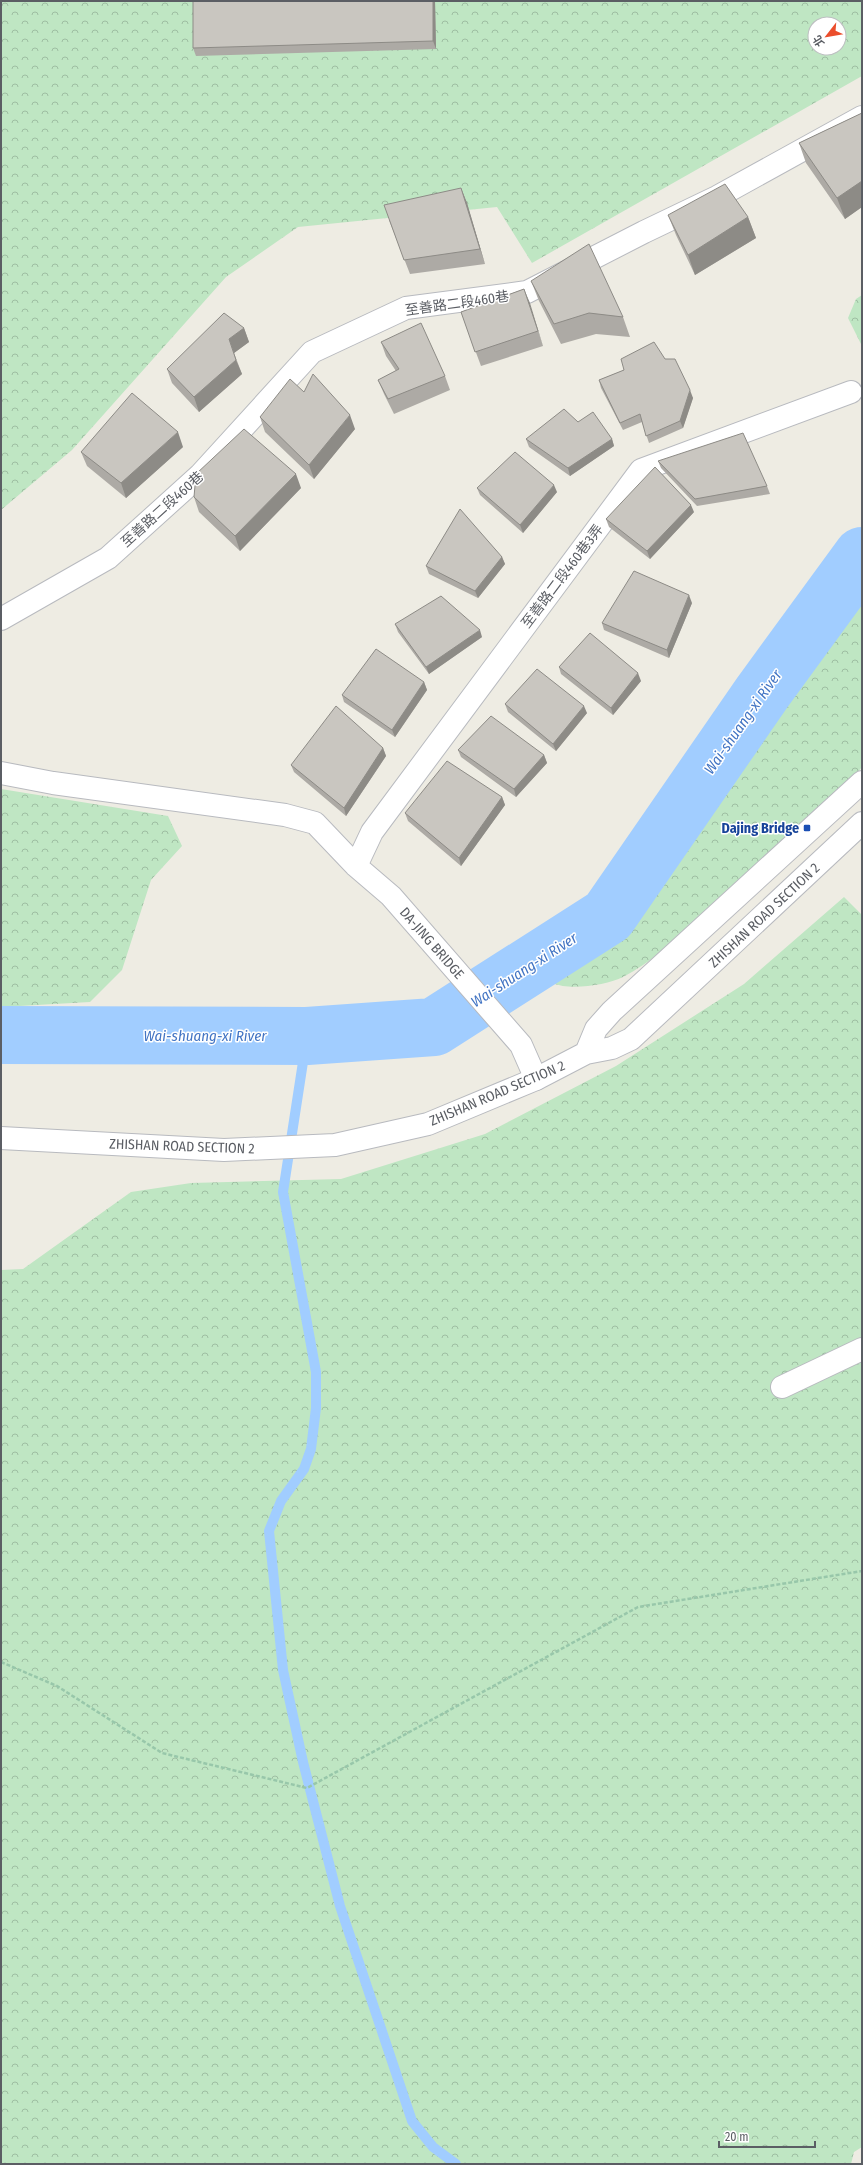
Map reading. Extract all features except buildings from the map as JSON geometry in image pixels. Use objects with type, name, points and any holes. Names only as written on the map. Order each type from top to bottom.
[{"type":"street","name":"至善路二段460巷","points":[[1,619],[108,558],[200,475],[312,352],[406,308],[527,292],[644,232],[717,197],[862,117]]},
{"type":"street","name":"至善路二段460巷3弄","points":[[356,866],[372,832],[640,470],[851,392]]},
{"type":"street","points":[[1,773],[53,783],[285,814],[315,823],[356,866]]},
{"type":"street","points":[[586,1053],[596,1029],[612,1011],[862,782]]},
{"type":"street","name":"ZHISHAN ROAD SECTION 2","points":[[1,1138],[224,1150],[335,1145],[428,1124],[536,1079],[586,1053],[612,1048],[631,1038],[862,823]]},
{"type":"street","name":"DA-JING BRIDGE","points":[[356,866],[391,896],[521,1044],[536,1079]]},
{"type":"street","points":[[782,1387],[862,1349]]},
{"type":"path","points":[[1,1662],[57,1686],[162,1753],[307,1788],[638,1608],[862,1571]]},
{"type":"green space","points":[[1,1],[862,1],[862,76],[532,263],[497,207],[298,227],[226,277],[72,450],[1,510]]},
{"type":"green space","points":[[862,295],[862,346],[848,318],[856,299]]},
{"type":"green space","points":[[862,593],[862,767],[846,786],[752,874],[694,925],[642,966],[623,977],[598,985],[568,987],[553,983],[549,975],[557,964],[588,951],[613,935],[731,777]]},
{"type":"green space","points":[[1,789],[168,816],[182,846],[151,880],[122,970],[90,1002],[1,1007]]},
{"type":"green space","points":[[844,897],[862,915],[862,2147],[854,2152],[851,2164],[1,2164],[1,1270],[23,1269],[131,1192],[191,1183],[341,1179],[485,1134],[616,1066],[744,984]]},
{"type":"waterway","name":"Wai-shuang-xi River","points":[[1,1035],[307,1036],[434,1027],[608,916],[762,693],[862,556]]},
{"type":"waterway","points":[[307,1036],[283,1192],[316,1372],[316,1408],[311,1449],[304,1469],[281,1501],[269,1531],[283,1670],[303,1762],[340,1906],[412,2121],[433,2147],[456,2164]]},
{"type":"place","name":"Dajing Bridge","points":[[807,828]]}]
